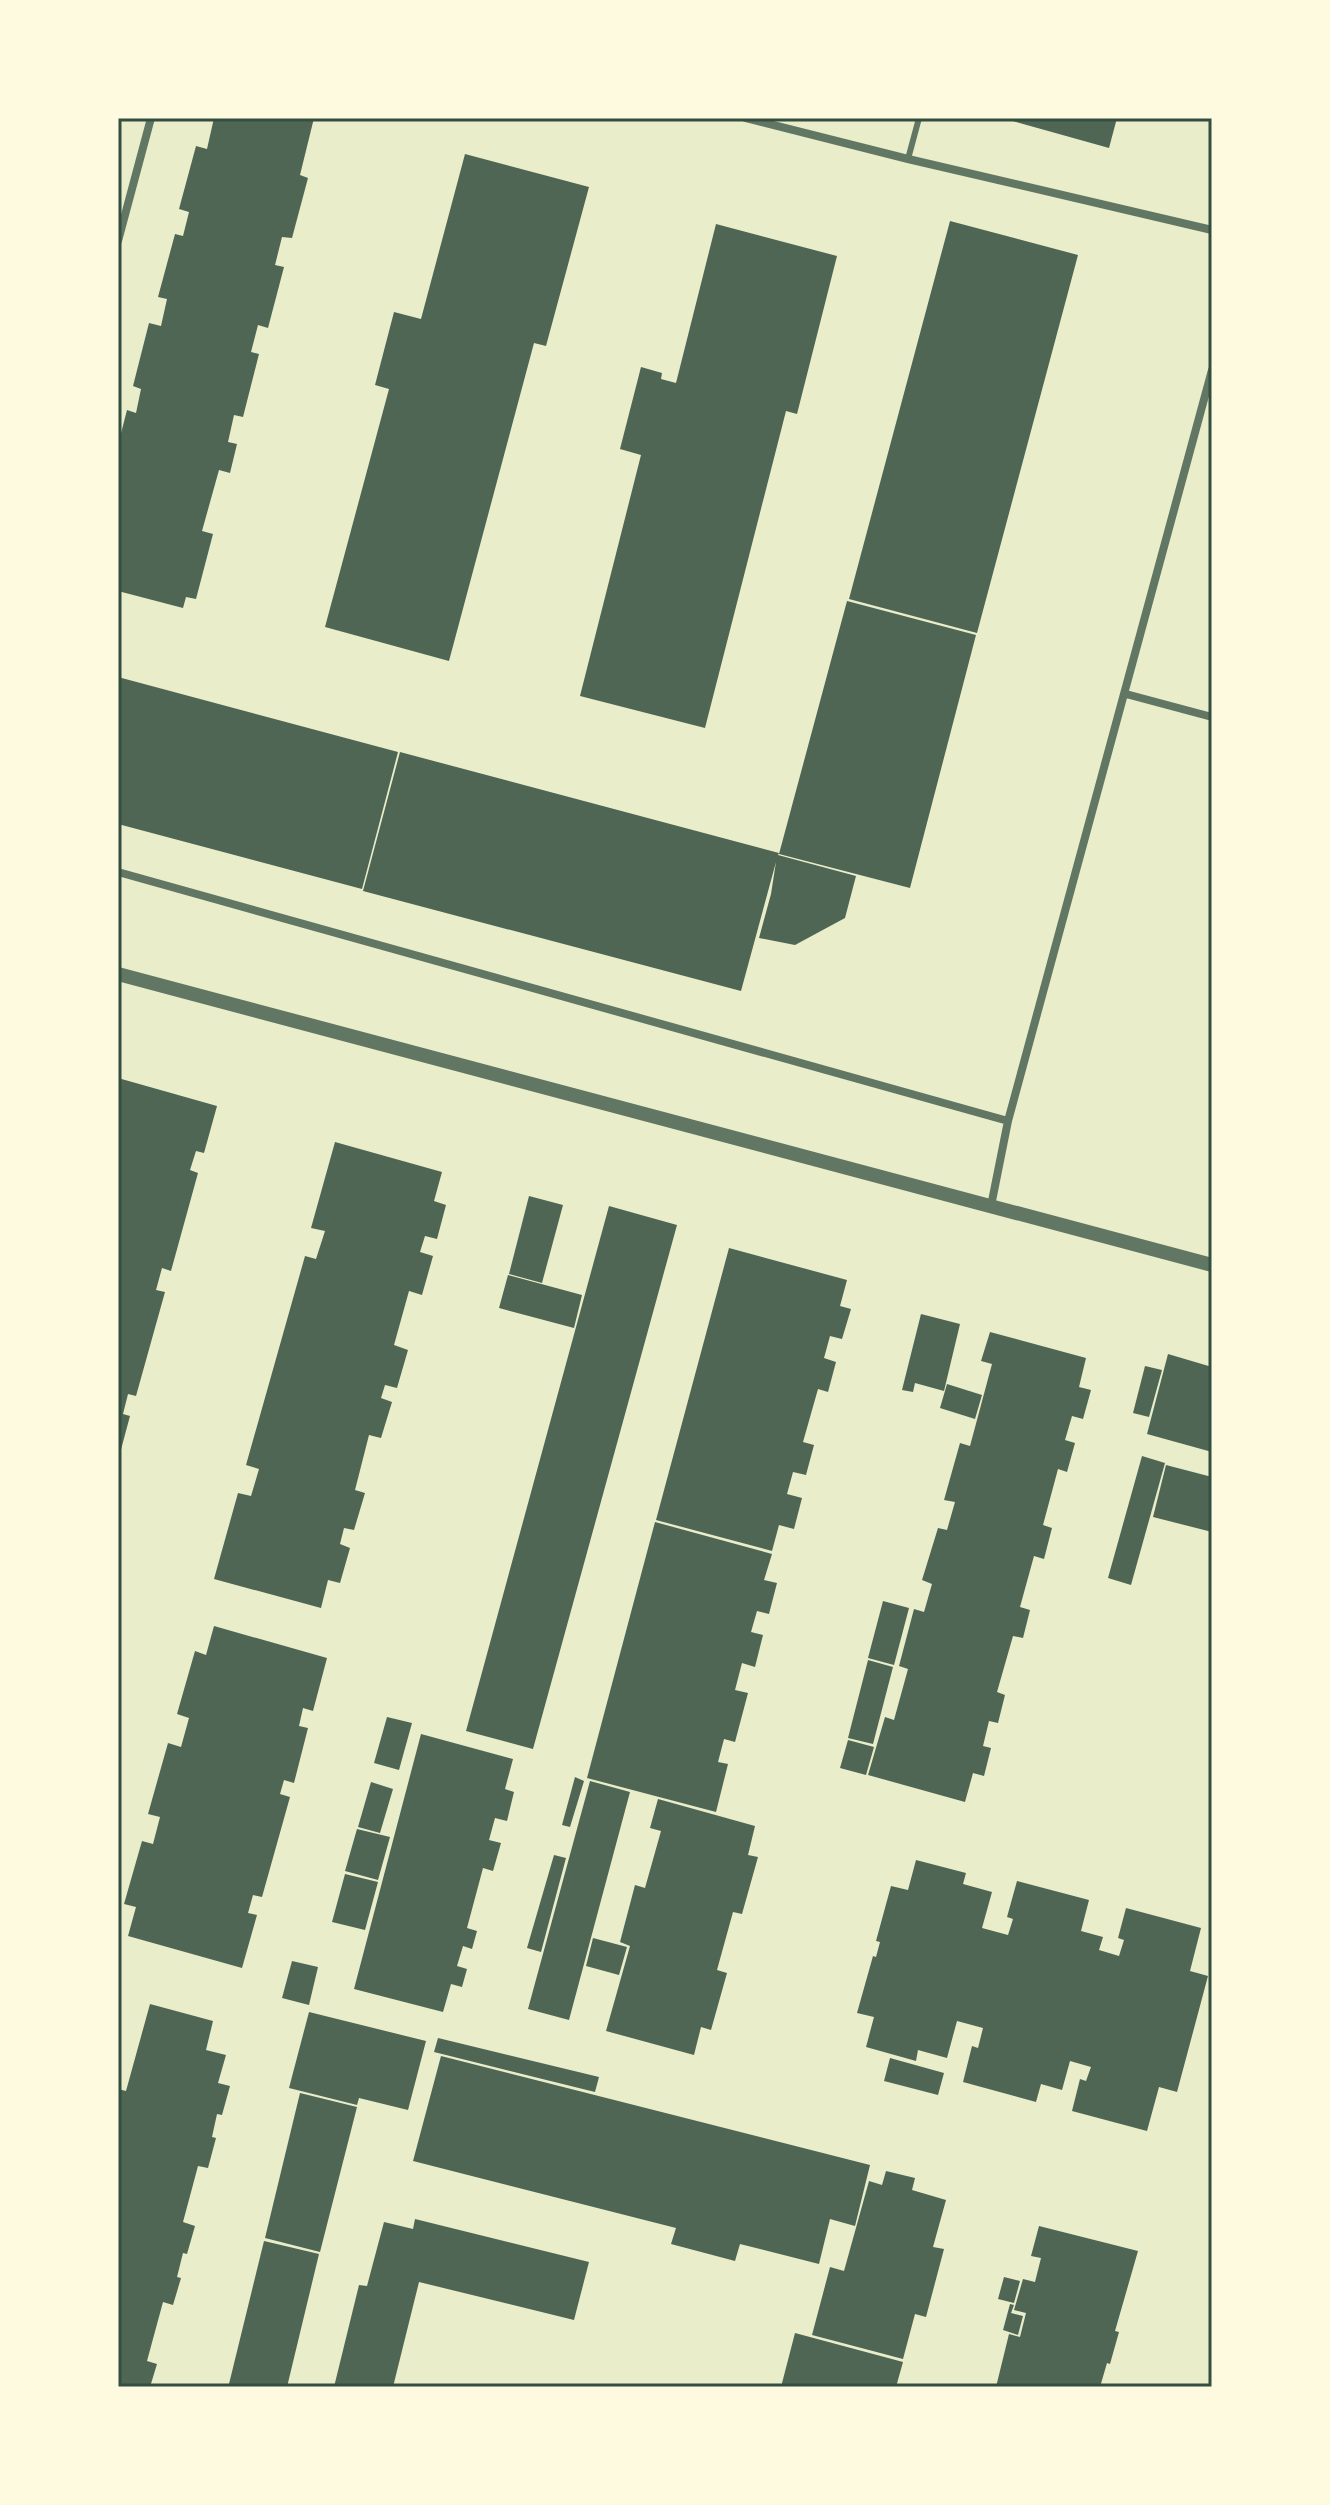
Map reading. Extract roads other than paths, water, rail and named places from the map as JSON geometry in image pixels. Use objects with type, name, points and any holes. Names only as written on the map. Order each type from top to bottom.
[{"type":"street","points":[[118,241],[151,118]]},
{"type":"street","points":[[746,118],[1212,230]]},
{"type":"street","points":[[991,1206],[1008,1121],[1212,370]]},
{"type":"street","points":[[1126,694],[1212,717]]},
{"type":"street","points":[[118,872],[1008,1121]]},
{"type":"street","points":[[118,974],[1212,1265]]},
{"type":"lane","points":[[908,159],[919,118]]}]
